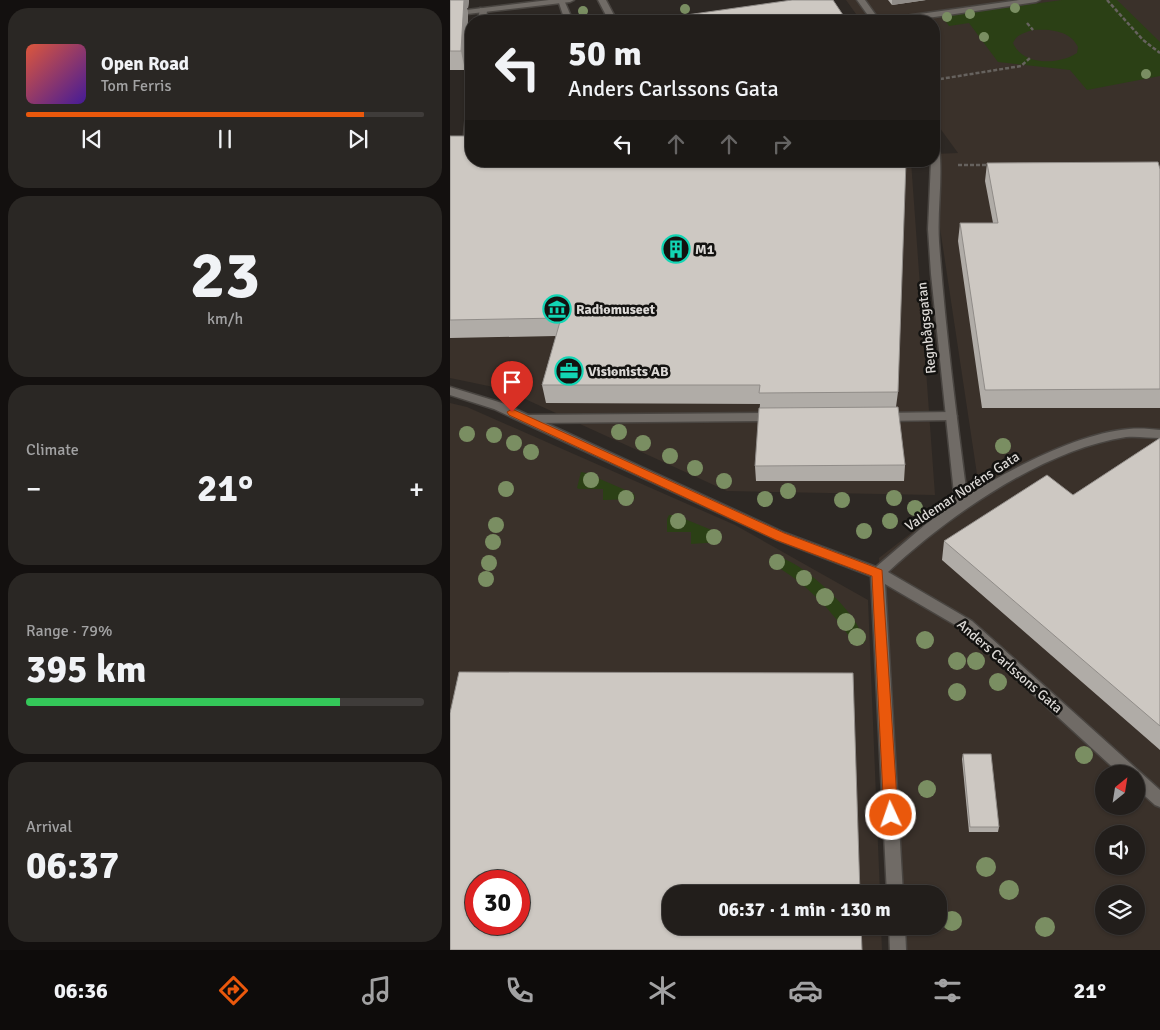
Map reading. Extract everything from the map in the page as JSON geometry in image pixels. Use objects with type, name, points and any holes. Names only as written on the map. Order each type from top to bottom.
[{"type":"street","points":[[450,14],[570,0]]},
{"type":"street","points":[[602,0],[610,15]]},
{"type":"street","points":[[861,0],[872,15]]},
{"type":"street","points":[[940,17],[1036,0]]},
{"type":"street","points":[[560,1],[566,15]]},
{"type":"street","points":[[483,10],[483,15]]},
{"type":"street","name":"Regnbågsgatan","points":[[937,167],[933,236],[940,330],[962,506]]},
{"type":"street","name":"Anders Carlssons Gata","points":[[451,393],[498,406],[780,536],[878,573],[967,625],[1121,765]]},
{"type":"street","points":[[872,417],[951,416]]},
{"type":"street","points":[[527,419],[784,417]]},
{"type":"street","name":"Valdemar Noréns Gata","points":[[878,573],[906,545],[962,506],[1038,460],[1124,433],[1160,434]]},
{"type":"street","points":[[878,573],[895,885]]},
{"type":"street","points":[[1145,786],[1160,800]]},
{"type":"street","points":[[897,935],[898,950]]},
{"type":"path","points":[[1107,0],[1143,40],[1160,53]]},
{"type":"path","points":[[1028,24],[1033,30]]},
{"type":"path","points":[[940,79],[1021,66],[1030,58]]},
{"type":"path","points":[[940,165],[996,165]]},
{"type":"shaded area","points":[[846,0],[1160,0],[1160,950],[898,950],[897,935],[947,935],[947,885],[895,885],[879,558],[978,481],[931,167],[940,167],[940,154],[958,153],[940,128],[940,15],[857,15]]},
{"type":"shaded area","name":"M1","points":[[450,144],[465,156],[465,167],[911,167],[935,495],[727,491],[503,389],[450,378]]},
{"type":"shaded area","points":[[450,403],[467,407],[735,525],[868,600],[880,885],[662,885],[662,935],[881,935],[882,950],[450,950]]},
{"type":"green space","points":[[1062,0],[1117,0],[1160,42],[1160,76],[1087,90],[1070,70],[998,62],[969,23],[949,26],[942,16]],"holes":[[[1052,30],[1070,37],[1078,47],[1077,53],[1061,60],[1042,61],[1025,56],[1018,51],[1013,43],[1015,40],[1024,33]]]},
{"type":"green space","points":[[581,472],[634,494],[635,499],[603,500],[603,489],[577,488]]},
{"type":"green space","points":[[669,515],[675,515],[719,533],[720,542],[691,544],[691,532],[667,532],[667,519]]},
{"type":"green space","points":[[775,557],[784,559],[805,571],[835,597],[856,623],[866,640],[863,644],[854,644],[828,609],[818,599],[796,580],[772,564],[772,559]]},
{"type":"building","points":[[450,0],[464,0],[461,51],[450,51]]},
{"type":"building","points":[[792,0],[833,0],[843,15],[686,15]]},
{"type":"building","name":"M1","points":[[450,136],[465,136],[465,167],[906,167],[898,392],[759,393],[760,385],[542,385],[561,318],[450,320]]},
{"type":"building","points":[[1158,162],[1160,169],[1160,389],[985,390],[960,223],[998,223],[987,163]]},
{"type":"building","points":[[898,407],[905,465],[755,466],[759,408]]},
{"type":"building","points":[[1160,438],[1160,726],[944,541],[1047,475],[1073,495]]},
{"type":"building","points":[[459,672],[853,673],[860,885],[662,885],[662,935],[861,935],[862,950],[450,950],[450,713]]},
{"type":"building","points":[[963,754],[991,754],[999,827],[970,827]]},
{"type":"place","name":"M1","points":[[676,249]]},
{"type":"place","name":"Radiomuseet","points":[[557,309]]},
{"type":"place","name":"Visionists AB","points":[[569,371]]},
{"type":"route","points":[[512,412],[780,536],[826,555],[878,573],[881,598],[891,815]]}]
